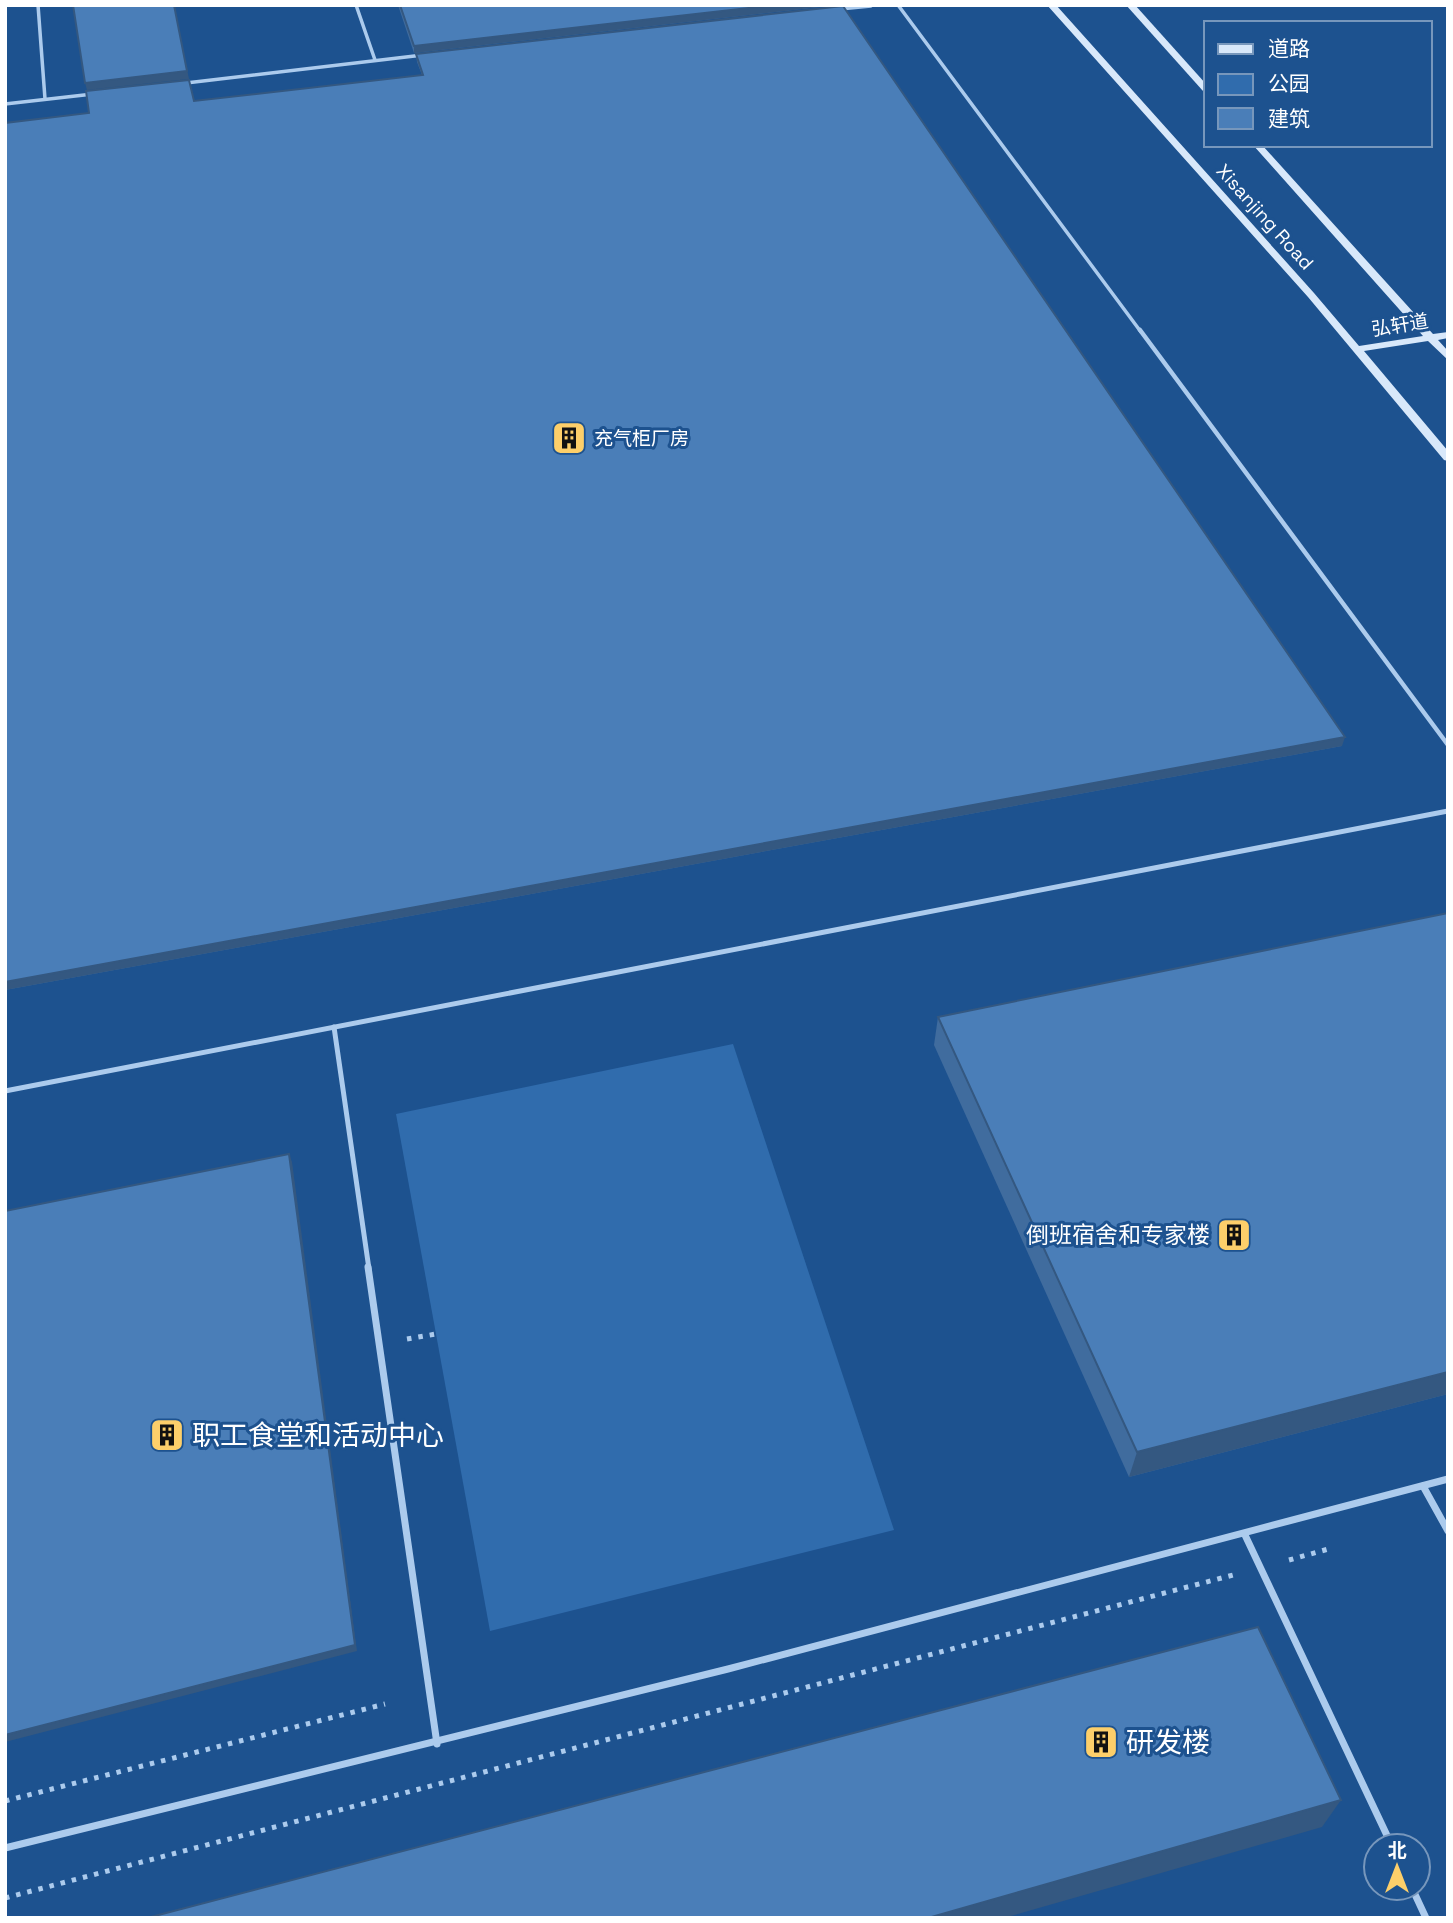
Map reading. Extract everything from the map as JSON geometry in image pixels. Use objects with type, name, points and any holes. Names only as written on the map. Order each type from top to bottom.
[{"type":"main road","name":"Xisanjing Road","points":[[1051,5],[1357,349],[1448,458]]},
{"type":"main road","points":[[1130,5],[1204,87]]},
{"type":"main road","name":"Xisanjing Road","points":[[1259,147],[1448,357]]},
{"type":"main road","name":"弘轩道","points":[[1357,349],[1448,335]]},
{"type":"lane","points":[[38,5],[45,99]]},
{"type":"lane","points":[[356,5],[375,60]]},
{"type":"lane","points":[[830,10],[872,5]]},
{"type":"lane","points":[[898,5],[1448,744]]},
{"type":"lane","points":[[182,83],[430,54]]},
{"type":"lane","points":[[5,104],[100,93]]},
{"type":"lane","points":[[5,1091],[1448,811]]},
{"type":"lane","points":[[334,1027],[437,1744]]},
{"type":"lane","points":[[5,1848],[437,1744],[1245,1535],[1448,1479]]},
{"type":"lane","points":[[1423,1486],[1448,1531]]},
{"type":"lane","points":[[1245,1535],[1385,1832]]},
{"type":"lane","points":[[1419,1902],[1426,1918]]},
{"type":"path","points":[[5,1898],[1332,1548]]},
{"type":"path","points":[[5,1801],[385,1704]]},
{"type":"green space","points":[[733,1044],[894,1530],[490,1631],[396,1114]]},
{"type":"building","points":[[73,5],[174,5],[187,71],[85,83]]},
{"type":"building","points":[[400,5],[774,5],[414,46]]},
{"type":"building","name":"充气柜厂房","points":[[843,6],[1345,737],[5,982],[5,123],[89,113],[86,91],[189,80],[194,101],[423,75],[416,54]]},
{"type":"building","name":"倒班宿舍和专家楼","points":[[1448,913],[1448,1372],[1137,1452],[938,1017]]},
{"type":"building","name":"职工食堂和活动中心","points":[[289,1154],[355,1645],[5,1735],[5,1211]]},
{"type":"building","name":"研发楼","points":[[1258,1627],[1341,1800],[928,1918],[147,1918]]},
{"type":"place","name":"充气柜厂房","points":[[569,438]]},
{"type":"place","name":"倒班宿舍和专家楼","points":[[1234,1235]]},
{"type":"place","name":"职工食堂和活动中心","points":[[167,1435]]},
{"type":"place","name":"研发楼","points":[[1101,1742]]}]
